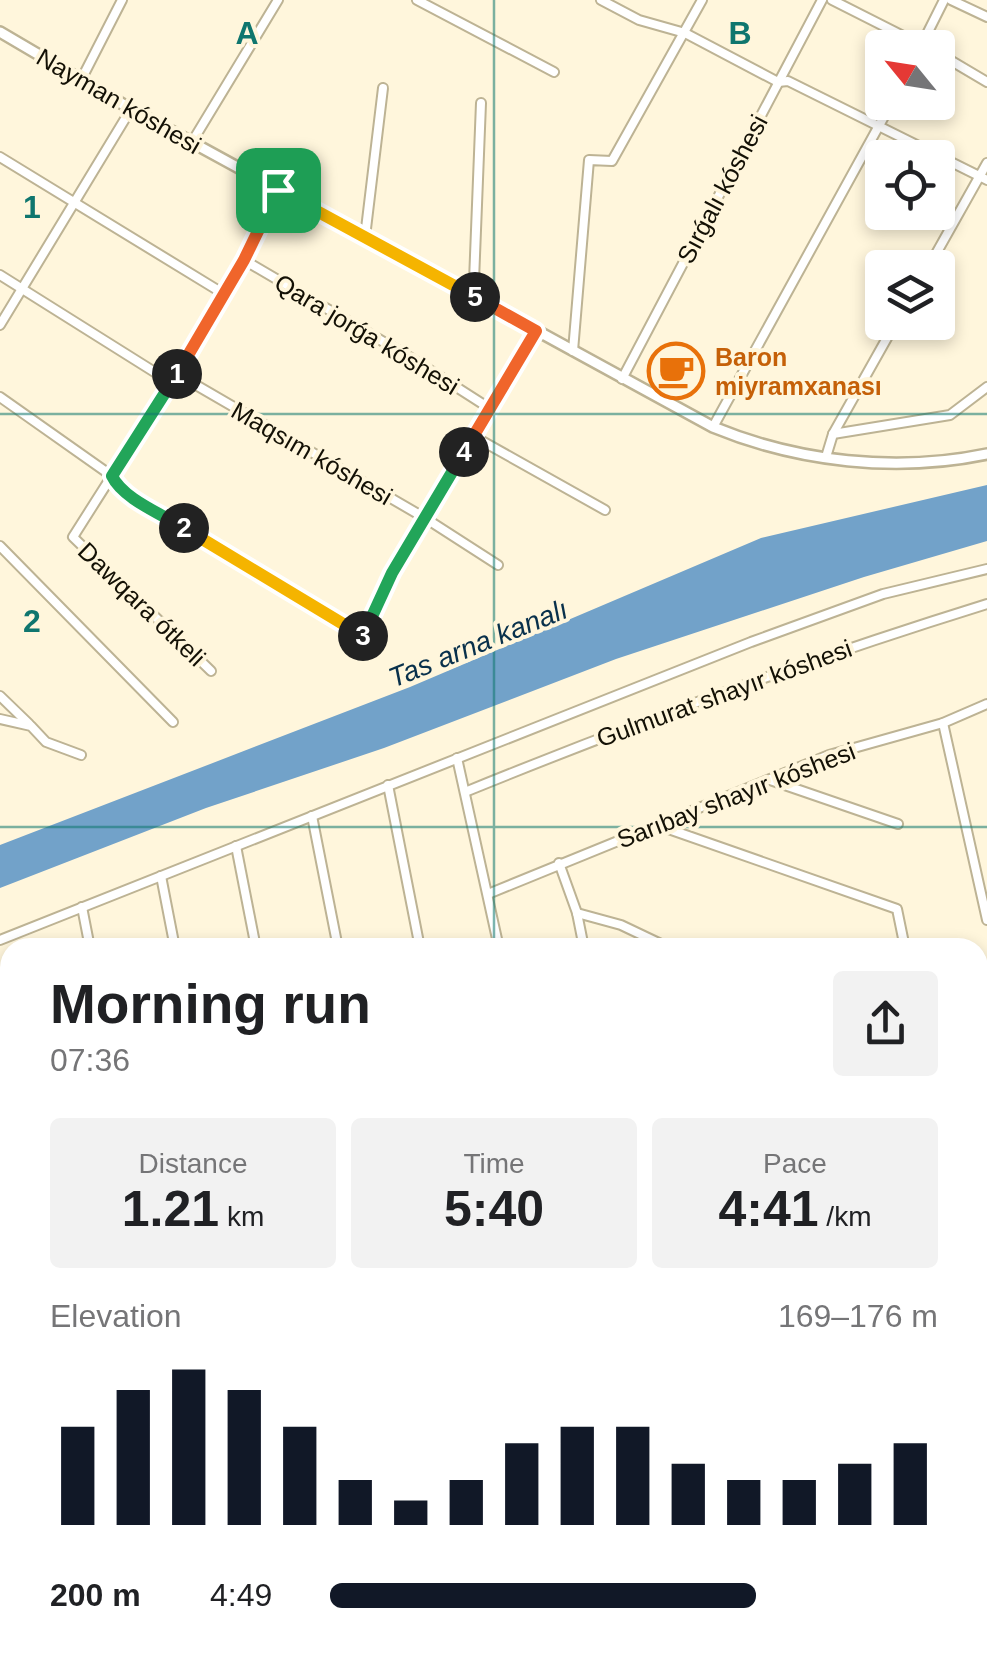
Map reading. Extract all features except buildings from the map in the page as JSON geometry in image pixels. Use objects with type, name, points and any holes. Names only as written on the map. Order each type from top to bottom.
[{"type":"main road","name":"Nayman kóshesi","points":[[0,32],[131,109],[712,427],[786,452],[892,464],[960,460],[987,454]]},
{"type":"street","points":[[81,80],[122,0]]},
{"type":"street","points":[[192,142],[278,0]]},
{"type":"street","points":[[417,0],[554,72]]},
{"type":"street","points":[[601,0],[640,20],[684,33],[778,82],[788,80],[983,178]]},
{"type":"street","points":[[573,351],[589,160],[612,161],[702,0]]},
{"type":"street","name":"Sırǵalı kóshesi","points":[[622,379],[822,0]]},
{"type":"street","points":[[832,0],[891,30]]},
{"type":"street","points":[[931,30],[947,0],[987,17]]},
{"type":"street","points":[[955,64],[987,82]]},
{"type":"street","points":[[364,237],[383,88]]},
{"type":"street","points":[[467,293],[474,281],[481,103]]},
{"type":"street","points":[[0,325],[131,109]]},
{"type":"street","points":[[712,427],[882,120]]},
{"type":"street","points":[[0,157],[224,294]]},
{"type":"street","points":[[939,250],[983,178],[987,163]]},
{"type":"street","points":[[112,476],[244,260],[278,190]]},
{"type":"street","name":"Qara jorǵa kóshesi","points":[[244,260],[489,408]]},
{"type":"street","name":"Maqsım kóshesi","points":[[0,275],[174,379],[425,518],[498,565]]},
{"type":"street","points":[[0,397],[112,476],[134,497],[362,637],[392,573],[536,331]]},
{"type":"street","points":[[826,457],[833,434],[886,340]]},
{"type":"street","points":[[833,434],[950,415],[987,387]]},
{"type":"street","points":[[473,436],[604,510]]},
{"type":"street","name":"Dawqara ótkeli","points":[[112,476],[74,538],[211,671]]},
{"type":"street","points":[[0,546],[173,722]]},
{"type":"street","points":[[4,938],[714,656],[883,594],[987,569]]},
{"type":"street","name":"Gulmurat shayır kóshesi","points":[[465,792],[695,700],[987,604]]},
{"type":"street","points":[[0,696],[46,742],[81,755]]},
{"type":"street","name":"Sarıbay shayır kóshesi","points":[[488,894],[829,755],[943,723],[987,704]]},
{"type":"street","points":[[0,719],[31,726]]},
{"type":"street","points":[[943,723],[987,920]]},
{"type":"street","points":[[457,758],[498,938]]},
{"type":"street","points":[[768,780],[898,824]]},
{"type":"street","points":[[388,785],[418,938]]},
{"type":"street","points":[[312,816],[336,938]]},
{"type":"street","points":[[657,825],[897,909],[903,938]]},
{"type":"street","points":[[236,846],[254,938]]},
{"type":"street","points":[[559,864],[582,938]]},
{"type":"street","points":[[161,876],[173,938]]},
{"type":"street","points":[[82,907],[88,938]]},
{"type":"street","points":[[577,913],[646,938]]},
{"type":"water","points":[[987,485],[987,541],[616,659],[384,748],[206,808],[0,888],[0,845],[410,687],[761,538]]},
{"type":"place","name":"Baron miyramxanası","points":[[676,371]]},
{"type":"route","points":[[278,190],[536,331],[392,573],[362,637],[134,497],[112,476],[244,260],[278,190]]},
{"type":"water label","name":"Tas arna kanalı","points":[[478,643]]}]
